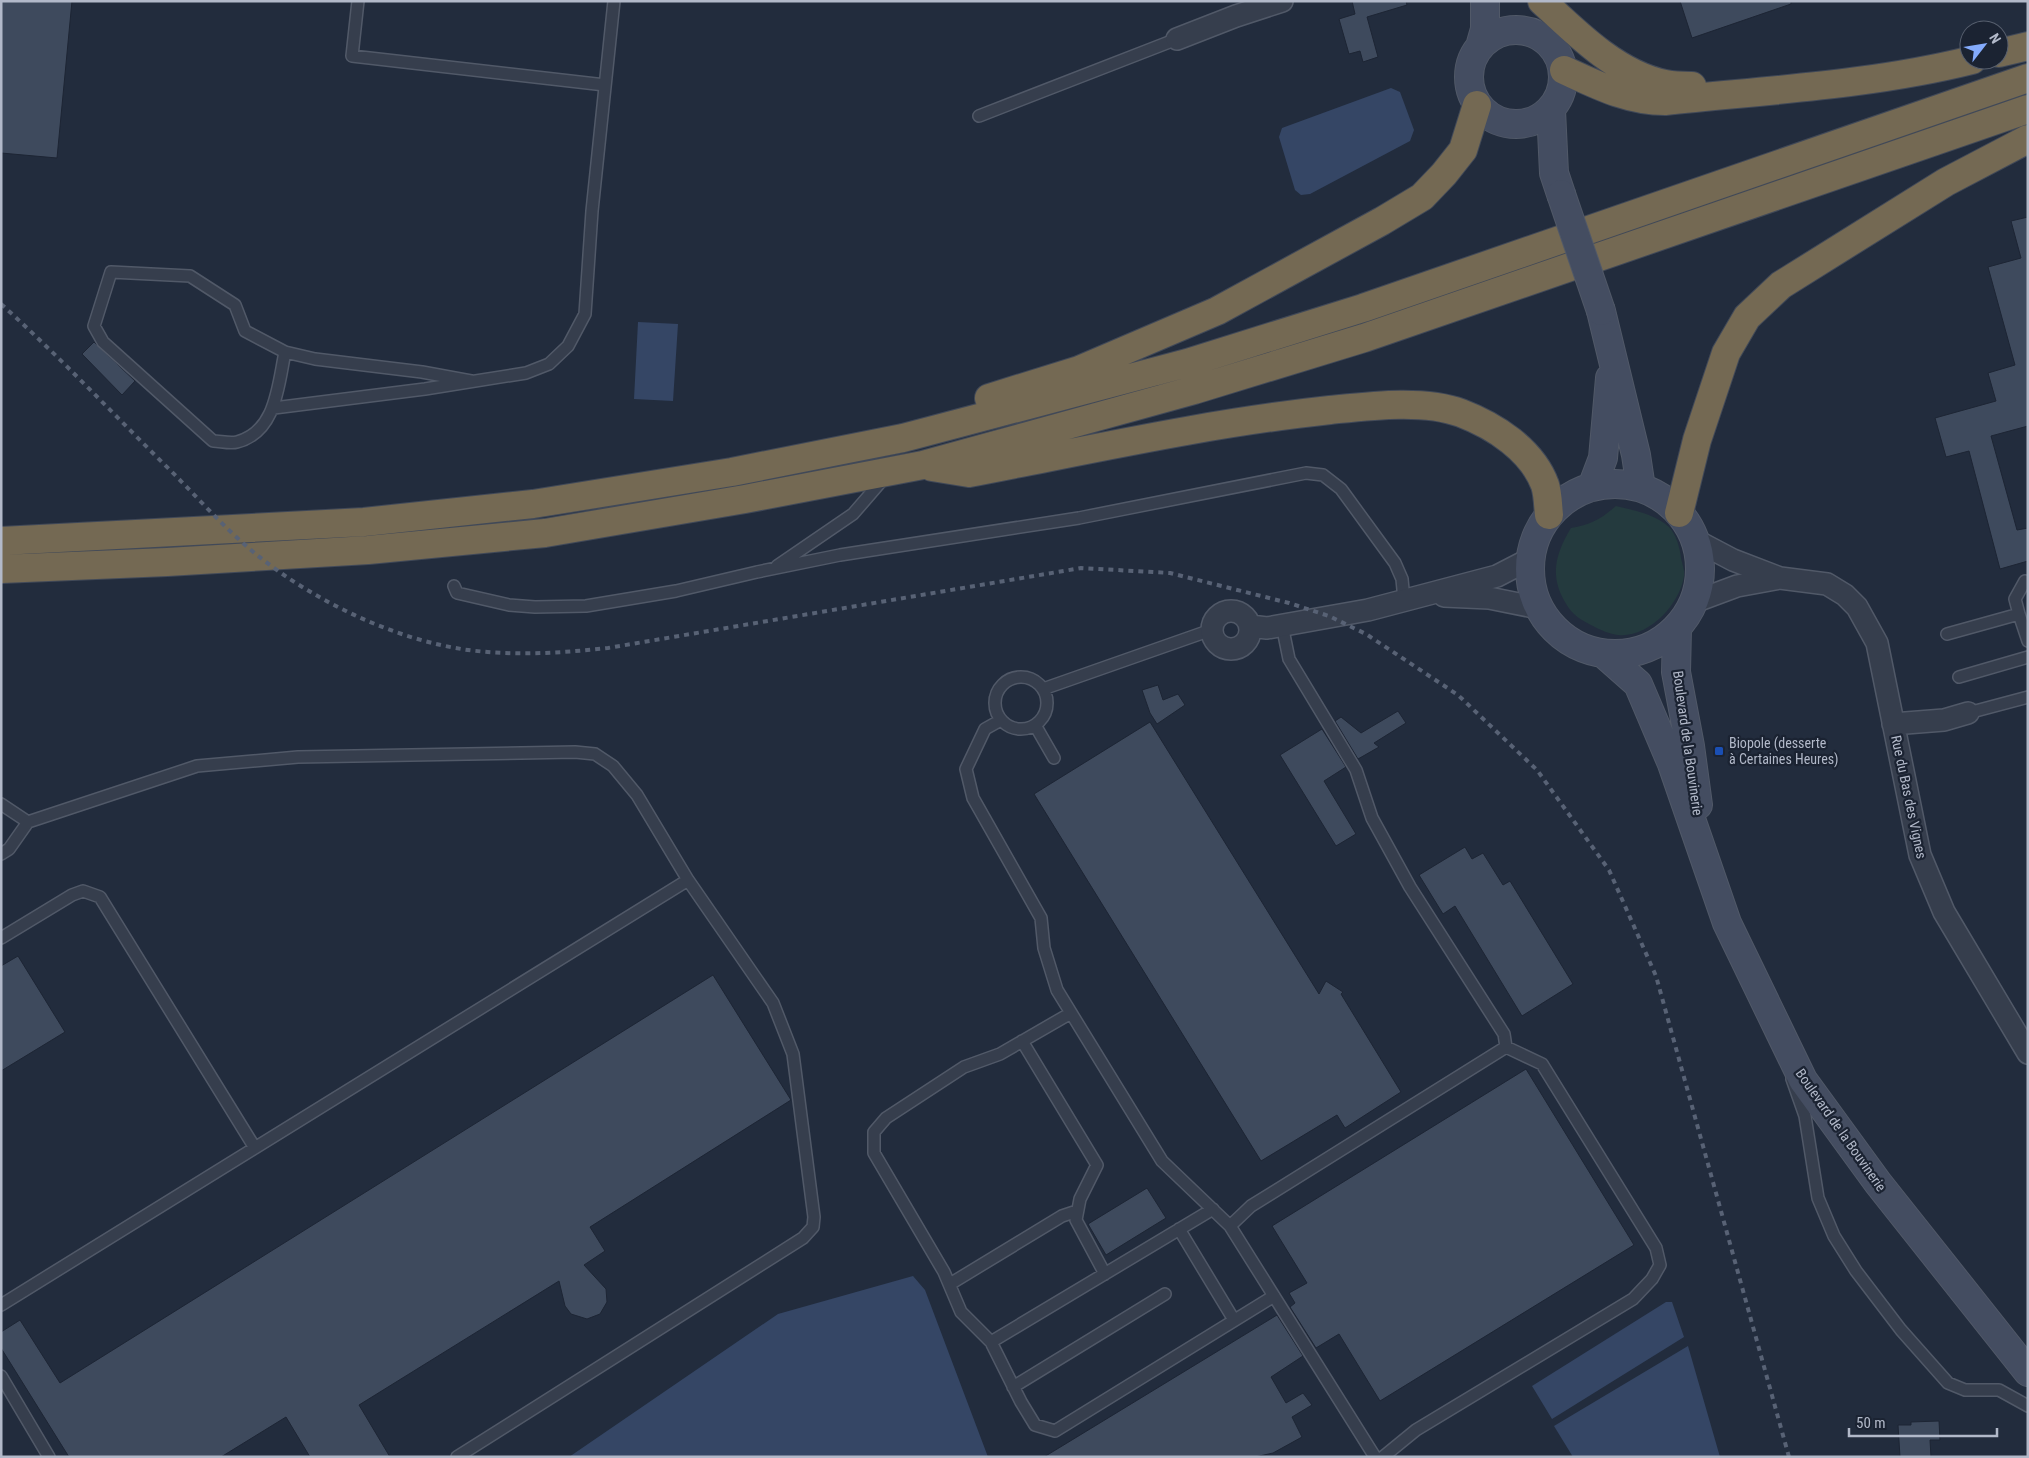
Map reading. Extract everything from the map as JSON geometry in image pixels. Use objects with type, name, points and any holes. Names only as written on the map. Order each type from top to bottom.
[{"type":"highway","points":[[1542,1],[1580,38],[1636,75],[1666,85],[1766,90]]},
{"type":"highway","points":[[2009,51],[2028,46]]},
{"type":"highway","points":[[1564,70],[1615,93],[1647,101],[1802,88],[1885,77],[1959,63]]},
{"type":"highway","points":[[1,541],[364,522],[533,504],[732,472],[903,438],[1187,363],[1354,311],[2028,78]]},
{"type":"highway","points":[[903,438],[940,412],[1079,370],[1218,311],[1382,221],[1422,197],[1444,174],[1463,150],[1477,105]]},
{"type":"highway","points":[[1,570],[368,550],[545,532],[923,465],[1194,390],[1364,338],[2028,109]]},
{"type":"highway","points":[[1679,513],[1697,440],[1726,353],[1747,317],[1790,280],[1946,182],[2028,139]]},
{"type":"highway","points":[[923,465],[969,473],[1265,417],[1356,408],[1418,406],[1460,413],[1491,428],[1522,450],[1536,467],[1545,487],[1549,515]]},
{"type":"street","points":[[1177,39],[1236,16],[1282,1]]},
{"type":"street","points":[[1486,1],[1485,30],[1481,43],[1470,62],[1468,85],[1477,105],[1493,119],[1512,125],[1535,145],[1557,184],[1601,311],[1636,455],[1641,488]]},
{"type":"street","points":[[1490,1],[1521,28],[1541,35],[1556,50],[1564,70],[1562,92],[1551,110],[1532,122],[1512,125]]},
{"type":"street","points":[[1481,43],[1500,31],[1521,28]]},
{"type":"street","points":[[1551,110],[1557,184]]},
{"type":"street","points":[[1592,487],[1603,458],[1612,357]]},
{"type":"street","points":[[1617,483],[1641,488],[1662,498],[1679,513],[1696,540],[1701,571],[1694,602],[1677,629],[1656,645],[1631,654],[1604,654],[1584,649],[1566,639],[1550,626],[1539,608],[1530,576],[1530,559],[1536,535],[1549,515],[1568,497],[1592,487],[1617,483]]},
{"type":"street","name":"Rue du Bas des Vignes","points":[[1696,540],[1734,560],[1780,578],[1827,584],[1845,594],[1857,607],[1877,643],[1920,855],[1944,912],[2028,1053]]},
{"type":"street","points":[[1211,630],[1214,621],[1220,614],[1229,611],[1238,612],[1246,618],[1250,626],[1267,628],[1368,610],[1498,576],[1530,559]]},
{"type":"street","name":"Rue du Bas des Vignes","points":[[1694,602],[1737,586],[1780,578]]},
{"type":"street","points":[[1414,597],[1489,598],[1539,608]]},
{"type":"street","name":"Boulevard de la Bouvinerie","points":[[1677,629],[1676,672],[1690,746],[1704,858]]},
{"type":"street","name":"Boulevard de la Bouvinerie","points":[[1604,654],[1638,684],[1672,764],[1727,924],[1803,1080],[1878,1183],[2028,1372]]},
{"type":"street","points":[[1893,724],[1944,720],[1968,713]]},
{"type":"lane","points":[[358,1],[352,56],[605,85]]},
{"type":"lane","points":[[274,408],[425,389],[526,373],[549,364],[568,346],[585,314],[592,212],[614,1]]},
{"type":"lane","points":[[979,116],[1177,39]]},
{"type":"lane","points":[[285,352],[274,408],[257,434],[235,443],[213,441],[103,342],[94,326],[111,272],[143,272],[190,276],[235,306],[245,331],[285,352],[315,359],[422,372],[471,381]]},
{"type":"lane","points":[[773,568],[853,514],[889,472]]},
{"type":"lane","points":[[454,586],[457,593],[509,605],[560,608],[676,592],[773,568],[840,555],[1079,518],[1306,473],[1323,475],[1336,483],[1395,563],[1402,579],[1414,597]]},
{"type":"lane","points":[[2025,581],[2016,599],[2028,640]]},
{"type":"lane","points":[[1947,634],[2019,614]]},
{"type":"lane","points":[[1282,625],[1289,659],[1356,770],[1372,818],[1410,887],[1504,1034],[1506,1047]]},
{"type":"lane","points":[[1043,689],[1211,630]]},
{"type":"lane","points":[[1959,677],[2028,657]]},
{"type":"lane","points":[[1023,676],[1035,680],[1043,689],[1047,702],[1044,715],[1035,725],[1024,729],[1011,728],[1001,720],[995,709],[995,697],[1000,685],[1010,678],[1023,676]]},
{"type":"lane","points":[[1968,713],[2028,697]]},
{"type":"lane","points":[[1001,720],[985,729],[966,769],[973,798],[1041,918],[1044,948],[1056,990],[1162,1161],[1230,1226],[1375,1457]]},
{"type":"lane","points":[[1035,725],[1054,758]]},
{"type":"lane","points":[[1,854],[9,849],[28,822],[197,766],[298,757],[574,752],[595,754],[614,766],[637,795],[688,880],[773,1003],[793,1054],[814,1217],[813,1227],[803,1238],[457,1457]]},
{"type":"lane","points":[[1,804],[28,822]]},
{"type":"lane","points":[[1,1305],[688,880]]},
{"type":"lane","points":[[1,938],[72,895],[83,891],[100,897],[256,1148]]},
{"type":"lane","points":[[1071,1013],[1000,1054],[964,1067],[886,1118],[874,1132],[874,1153],[944,1272],[961,1312],[991,1342],[1035,1425],[1055,1431],[1274,1296]]},
{"type":"lane","points":[[1022,1041],[1098,1165],[1080,1199],[1076,1220],[1105,1274]]},
{"type":"lane","points":[[1786,1046],[1793,1087],[1805,1116],[1818,1198],[1834,1236],[1856,1271],[1907,1337],[1948,1383],[1964,1390],[1999,1390],[2028,1406]]},
{"type":"lane","points":[[1230,1226],[1251,1206],[1506,1047]]},
{"type":"lane","points":[[1383,1457],[1416,1430],[1633,1299],[1652,1279],[1660,1265],[1656,1248],[1542,1064],[1506,1047]]},
{"type":"lane","points":[[991,1342],[1213,1209]]},
{"type":"lane","points":[[950,1284],[1062,1216],[1078,1211]]},
{"type":"lane","points":[[1179,1229],[1234,1320]]},
{"type":"lane","points":[[1014,1388],[1165,1294]]},
{"type":"lane","points":[[1,1376],[49,1457]]},
{"type":"green space","points":[[1616,506],[1651,516],[1669,527],[1674,533],[1680,550],[1684,572],[1681,587],[1676,597],[1670,608],[1661,617],[1641,631],[1618,635],[1608,633],[1577,617],[1568,607],[1560,592],[1556,573],[1556,564],[1561,546],[1571,528],[1595,521]]},
{"type":"water","points":[[1391,88],[1400,92],[1414,130],[1410,141],[1310,194],[1301,195],[1295,190],[1279,137],[1282,128]]},
{"type":"water","points":[[638,322],[678,324],[673,401],[634,399]]},
{"type":"water","points":[[913,1276],[925,1290],[988,1457],[569,1457],[778,1314]]},
{"type":"water","points":[[1666,1302],[1672,1302],[1684,1337],[1552,1419],[1532,1386]]},
{"type":"water","points":[[1688,1346],[1720,1457],[1573,1457],[1554,1426]]},
{"type":"building","points":[[1,1],[72,1],[57,158],[1,153]]},
{"type":"building","points":[[1352,1],[1406,1],[1407,5],[1367,17],[1378,57],[1363,62],[1360,51],[1349,54],[1339,19],[1355,14]]},
{"type":"building","points":[[1680,1],[1791,1],[1791,4],[1692,38]]},
{"type":"building","points":[[2028,217],[2028,426],[1991,436],[2017,530],[2028,528],[2028,561],[2000,569],[1969,451],[1946,457],[1935,418],[1996,401],[1988,373],[2015,365],[1988,267],[2021,258],[2011,221]]},
{"type":"building","points":[[94,342],[135,381],[122,395],[82,354]]},
{"type":"building","points":[[1158,685],[1163,700],[1178,694],[1185,705],[1157,724],[1150,713],[1142,690]]},
{"type":"building","points":[[1398,711],[1406,723],[1374,743],[1379,747],[1358,759],[1335,721],[1341,717],[1361,733]]},
{"type":"building","points":[[1150,722],[1319,994],[1326,981],[1343,992],[1341,994],[1401,1092],[1345,1128],[1337,1115],[1261,1161],[1034,794]]},
{"type":"building","points":[[1322,729],[1346,767],[1324,781],[1356,834],[1336,846],[1280,755]]},
{"type":"building","points":[[1465,847],[1472,859],[1483,853],[1503,885],[1510,881],[1573,984],[1522,1016],[1455,906],[1443,914],[1419,875]]},
{"type":"building","points":[[18,956],[65,1032],[1,1071],[1,966]]},
{"type":"building","points":[[713,975],[791,1100],[590,1227],[605,1251],[584,1265],[606,1289],[607,1302],[600,1314],[587,1319],[571,1314],[565,1306],[559,1281],[359,1405],[390,1457],[310,1457],[286,1417],[221,1457],[69,1457],[1,1348],[1,1332],[20,1320],[60,1383]]},
{"type":"building","points":[[1526,1069],[1634,1245],[1380,1401],[1339,1334],[1316,1348],[1290,1307],[1295,1303],[1289,1293],[1307,1283],[1272,1226]]},
{"type":"building","points":[[1147,1188],[1166,1218],[1106,1255],[1088,1224]]},
{"type":"building","points":[[1277,1315],[1303,1356],[1271,1377],[1286,1403],[1303,1393],[1312,1405],[1292,1417],[1302,1437],[1273,1453],[1255,1457],[1044,1457]]},
{"type":"building","points":[[1939,1421],[1940,1440],[1930,1440],[1931,1457],[1900,1457],[1898,1425],[1911,1425],[1911,1422]]},
{"type":"railway","points":[[1,304],[66,365],[224,525],[257,555],[304,588],[356,616],[384,628],[440,645],[486,652],[521,653],[608,648],[1081,568],[1170,573],[1289,603],[1329,616],[1366,634],[1458,695],[1537,770],[1609,870],[1656,976],[1789,1457]]},
{"type":"place","name":"Biopole (desserte à Certaines Heures)","points":[[1719,751]]}]
